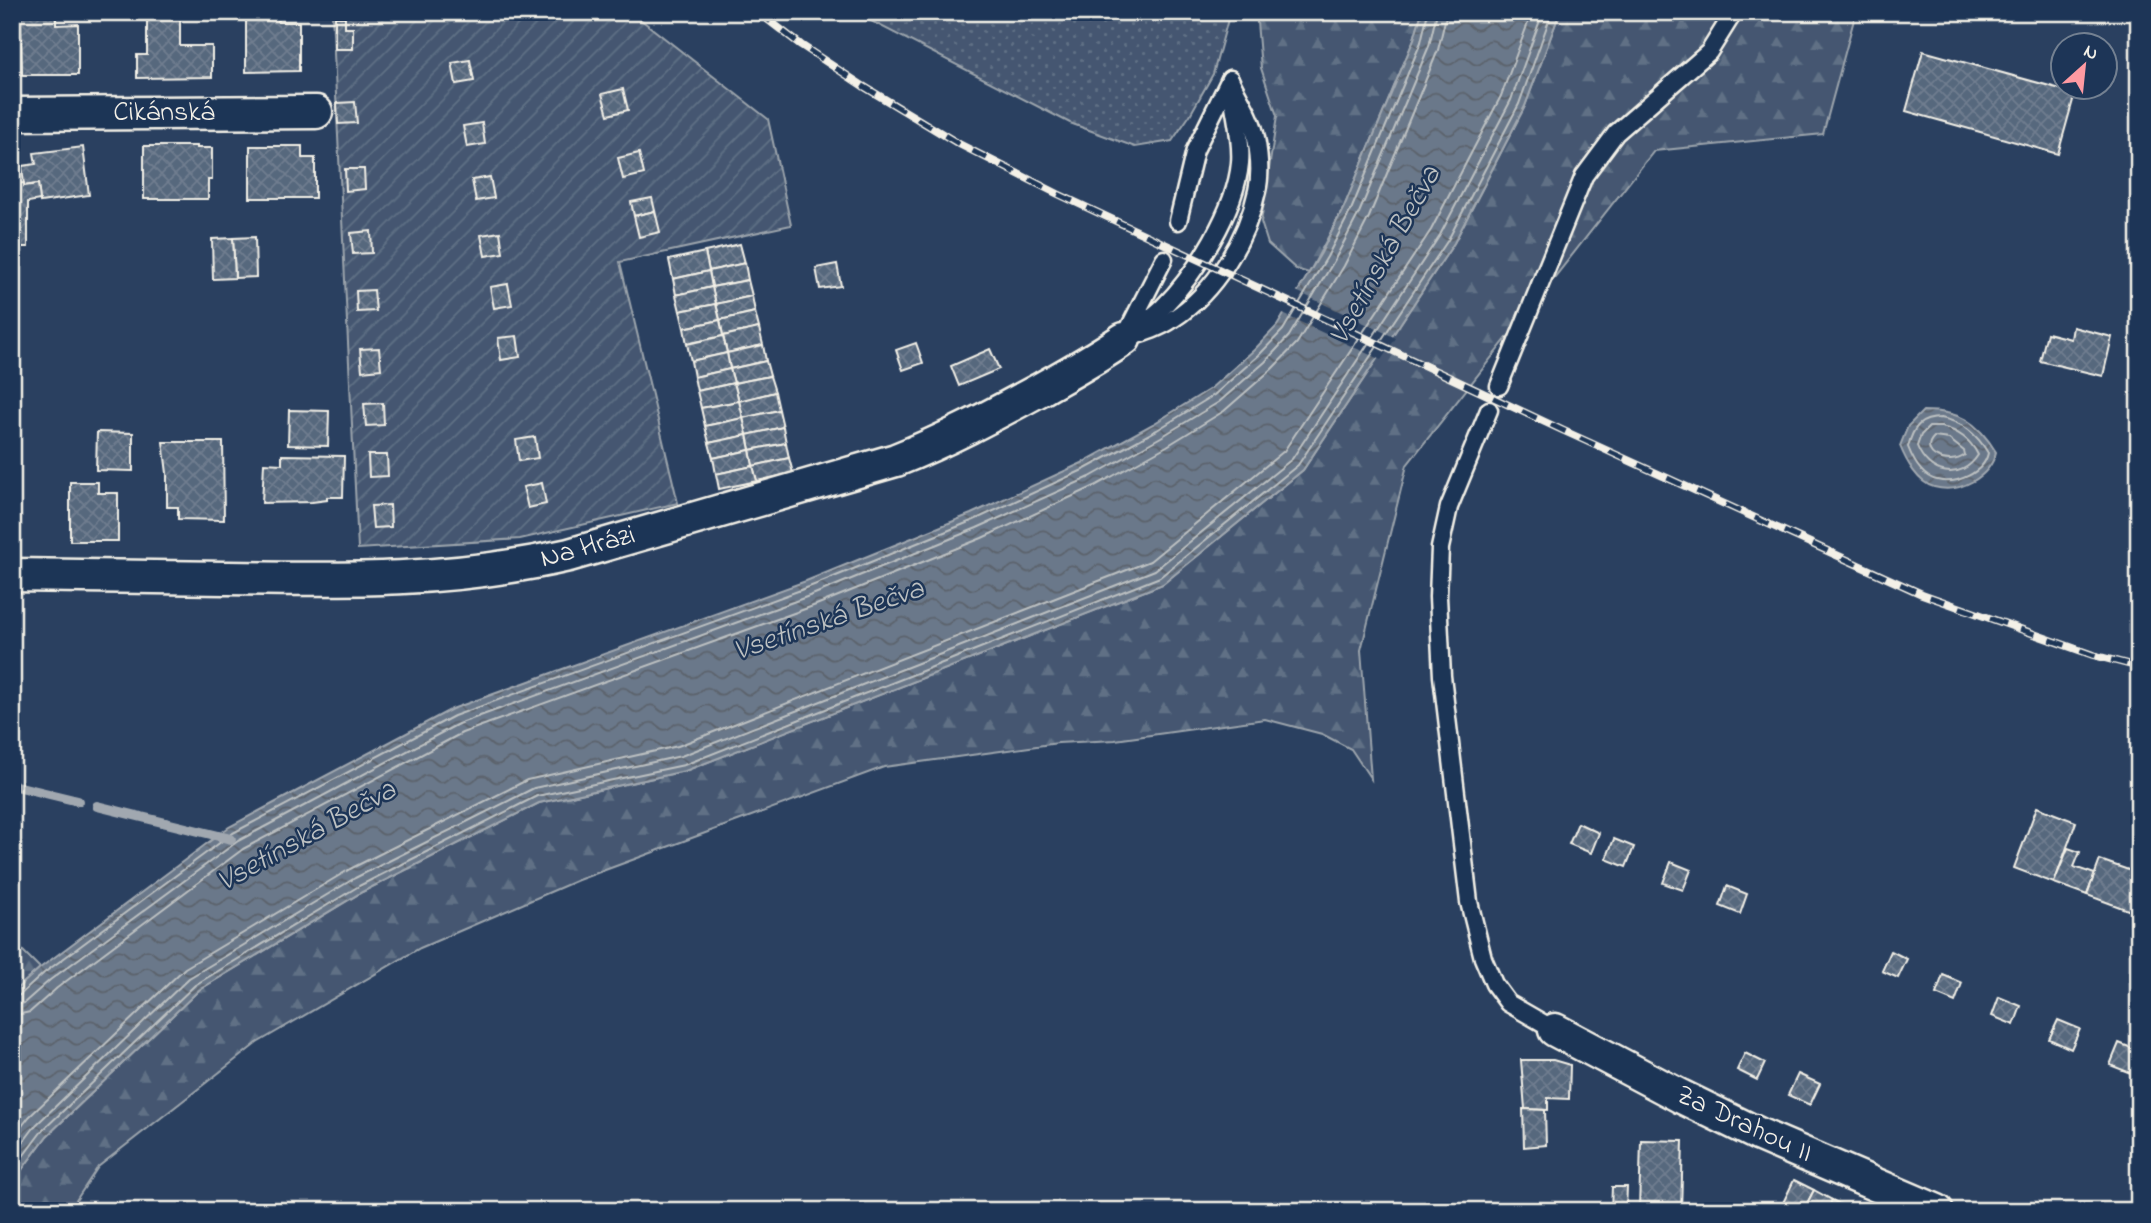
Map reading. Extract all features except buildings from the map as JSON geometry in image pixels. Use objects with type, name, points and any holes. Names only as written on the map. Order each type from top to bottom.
[{"type":"street","name":"Cikánská","points":[[12,114],[316,112]]},
{"type":"street","name":"Na Hrázi","points":[[12,575],[358,580],[412,578],[524,565],[569,555],[896,460],[943,442],[1102,354],[1124,339]]},
{"type":"street","name":"Za Drahou II","points":[[1555,1030],[1679,1096],[1760,1135],[1937,1211]]},
{"type":"lane","points":[[1499,386],[1584,176],[1616,132],[1709,52],[1734,12]]},
{"type":"lane","points":[[1178,221],[1195,150],[1230,79]]},
{"type":"lane","points":[[1124,339],[1163,308],[1182,284],[1214,237],[1232,202],[1240,163],[1239,136],[1230,79]]},
{"type":"lane","points":[[1124,339],[1172,320],[1193,304],[1215,279],[1248,223],[1258,189],[1256,135],[1230,79]]},
{"type":"lane","points":[[1124,339],[1164,259]]},
{"type":"lane","points":[[1489,410],[1449,507],[1440,548],[1438,597],[1442,676],[1468,902],[1483,958],[1494,984],[1508,1003],[1555,1030]]},
{"type":"green space","points":[[332,12],[631,12],[768,119],[791,225],[620,262],[678,503],[520,539],[358,549]]},
{"type":"green space","points":[[859,12],[1230,12],[1213,74],[1172,141],[1135,147],[1070,123],[867,19]]},
{"type":"green space","points":[[1260,12],[1422,12],[1414,39],[1344,207],[1309,273],[1296,269],[1268,244],[1261,222],[1277,116],[1261,68],[1257,22]]},
{"type":"green space","points":[[1560,12],[1856,12],[1823,134],[1654,151],[1407,465],[1361,650],[1371,779],[1351,749],[1322,734],[1265,719],[884,767],[578,880],[420,948],[257,1043],[98,1167],[69,1211],[12,1211],[12,1183],[47,1136],[199,990],[362,892],[539,803],[685,771],[1163,584],[1303,470],[1454,243],[1525,106]]},
{"type":"green space","points":[[12,940],[40,968],[12,993]]},
{"type":"water","name":"Vsetínská Bečva","points":[[1422,12],[1560,12],[1525,106],[1454,243],[1303,470],[1163,584],[685,771],[539,803],[362,892],[199,990],[47,1136],[12,1183],[12,993],[40,968],[229,827],[452,709],[806,581],[971,514],[1082,463],[1210,389],[1277,326],[1321,253],[1344,207],[1414,39]]},
{"type":"water","points":[[1923,411],[1957,416],[1974,425],[1982,433],[1996,452],[1993,461],[1981,476],[1963,486],[1944,489],[1928,485],[1918,476],[1900,446],[1908,426]]},
{"type":"pier","points":[[1294,290],[1396,338],[1381,360],[1281,313]]},
{"type":"waterway","points":[[12,785],[78,801]]},
{"type":"waterway","points":[[97,806],[231,839]]},
{"type":"railway","points":[[758,12],[801,45],[863,86],[959,144],[1058,194],[1562,430],[1922,594],[2093,655],[2139,667]]}]
